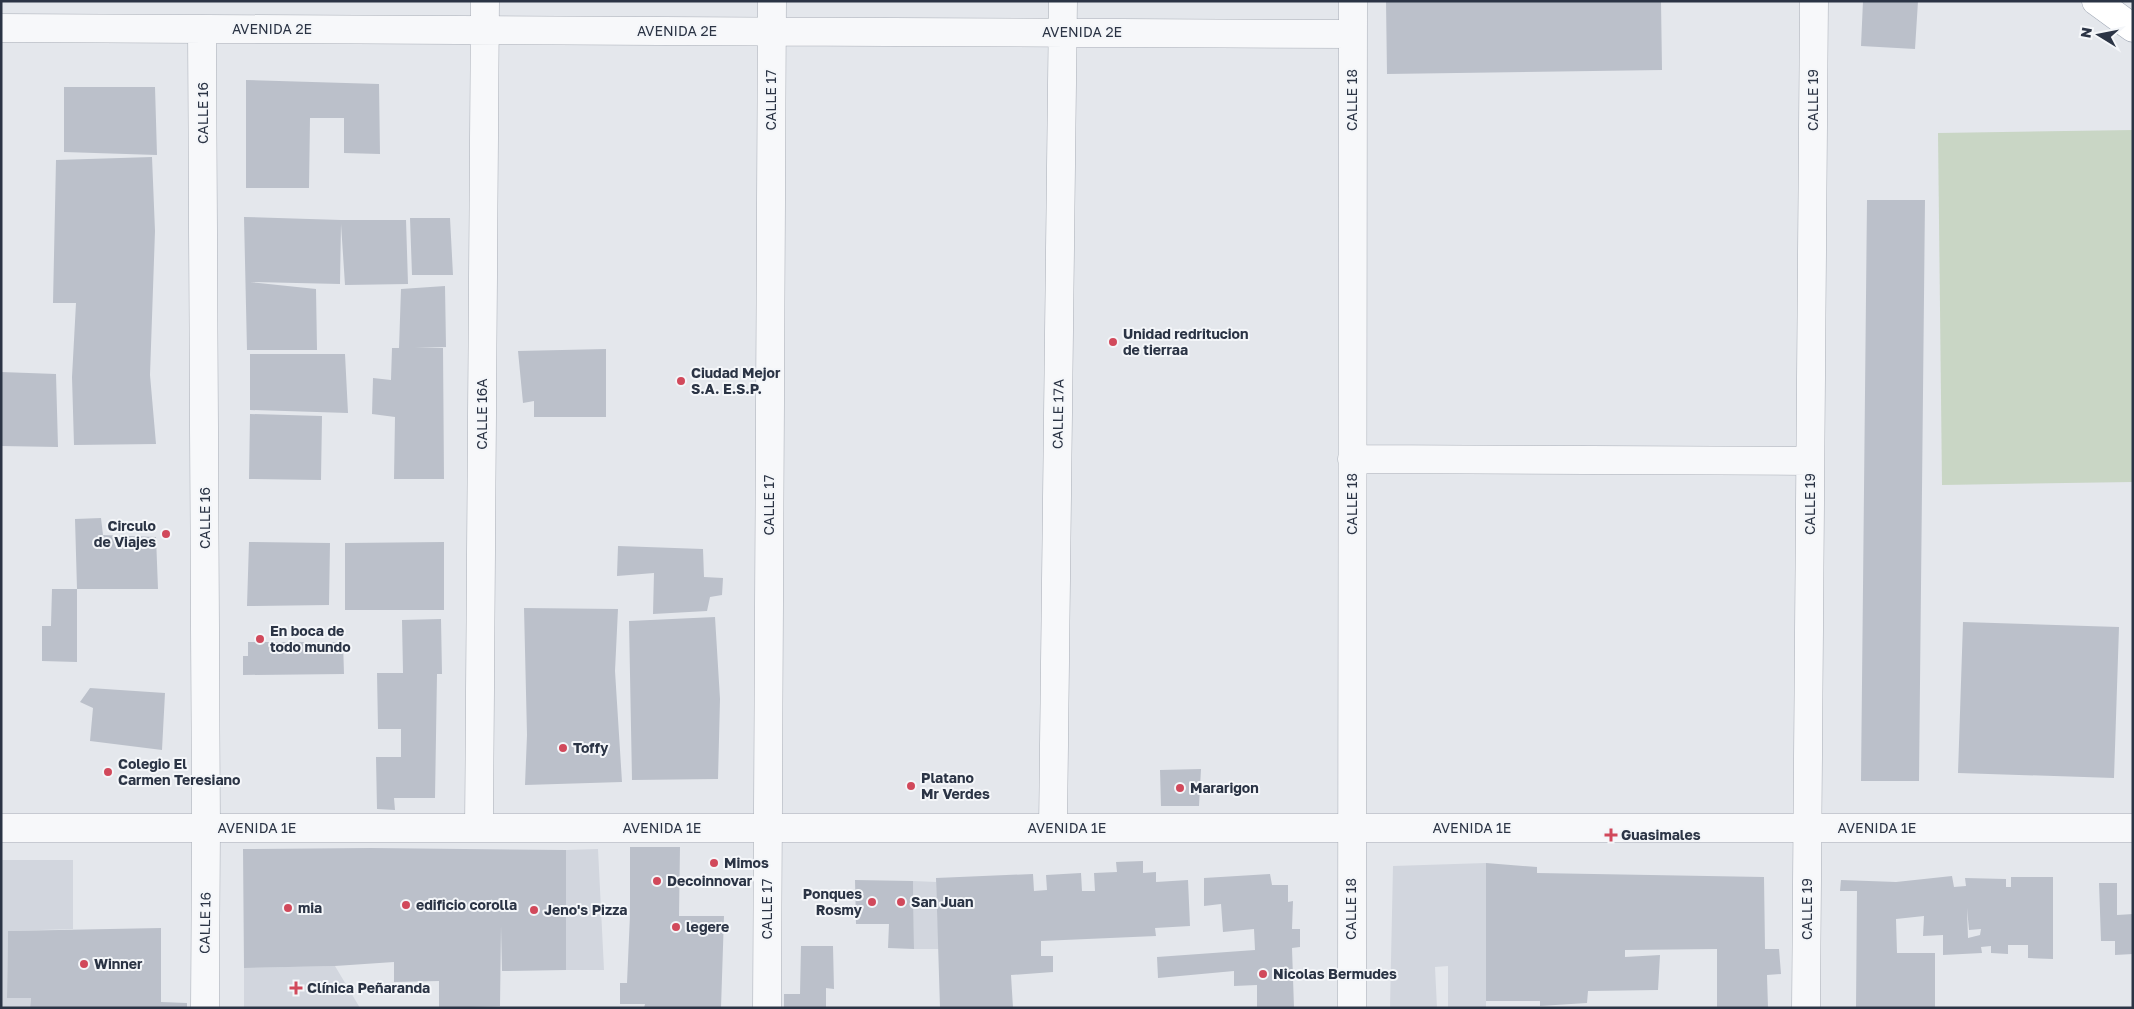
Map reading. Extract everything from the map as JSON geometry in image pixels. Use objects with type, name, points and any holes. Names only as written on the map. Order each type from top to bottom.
[{"type":"main road","points":[[2096,1],[2133,28]]},
{"type":"street","name":"CALLE 16A","points":[[479,828],[486,1]]},
{"type":"street","name":"CALLE 17","points":[[767,1008],[772,1]]},
{"type":"street","name":"CALLE 17A","points":[[1053,828],[1062,1]]},
{"type":"street","name":"CALLE 18","points":[[1352,1],[1352,1008]]},
{"type":"street","name":"CALLE 19","points":[[1806,1008],[1814,1]]},
{"type":"street","name":"AVENIDA 2E","points":[[1,28],[1352,34]]},
{"type":"street","name":"CALLE 16","points":[[202,29],[206,828],[205,1008]]},
{"type":"street","points":[[1352,459],[1810,461]]},
{"type":"street","name":"AVENIDA 1E","points":[[1,828],[2133,828]]},
{"type":"shaded area","points":[[598,849],[604,970],[566,970],[566,850]]},
{"type":"shaded area","points":[[1,860],[73,860],[73,929],[8,931],[7,996],[31,997],[30,1008],[1,1008]]},
{"type":"shaded area","points":[[1486,863],[1486,1007],[1448,1008],[1448,966],[1435,967],[1437,1008],[1390,1008],[1393,866]]},
{"type":"shaded area","points":[[913,881],[936,882],[939,949],[914,949]]},
{"type":"shaded area","name":"Clínica Peñaranda","points":[[335,966],[360,1008],[244,1008],[244,968]]},
{"type":"green space","points":[[2133,130],[2133,482],[1942,485],[1938,133]]},
{"type":"building","points":[[1386,1],[1661,1],[1662,70],[1387,74]]},
{"type":"building","points":[[1863,1],[1918,1],[1915,49],[1861,46]]},
{"type":"building","points":[[246,80],[379,84],[380,154],[344,153],[344,118],[310,118],[309,188],[246,188]]},
{"type":"building","points":[[64,87],[155,87],[157,155],[64,152]]},
{"type":"building","points":[[152,157],[155,231],[150,375],[156,444],[74,445],[72,377],[76,303],[53,303],[56,160]]},
{"type":"building","points":[[1867,200],[1925,200],[1919,781],[1861,781]]},
{"type":"building","points":[[244,217],[406,220],[408,284],[345,285],[341,224],[340,284],[250,282],[316,289],[317,350],[247,350]]},
{"type":"building","points":[[410,218],[450,218],[453,275],[412,275]]},
{"type":"building","points":[[445,286],[446,347],[415,348],[443,348],[444,479],[394,479],[395,417],[372,414],[373,378],[391,380],[392,348],[399,348],[401,289]]},
{"type":"building","points":[[606,349],[606,417],[534,417],[534,401],[523,403],[518,351]]},
{"type":"building","points":[[250,354],[345,354],[348,413],[250,410]]},
{"type":"building","points":[[1,372],[56,374],[58,447],[1,446]]},
{"type":"building","points":[[250,414],[322,416],[321,480],[249,479]]},
{"type":"building","points":[[101,518],[103,535],[156,537],[158,589],[77,589],[75,519]]},
{"type":"building","points":[[249,542],[330,543],[329,605],[247,606]]},
{"type":"building","points":[[444,542],[444,610],[345,610],[345,543]]},
{"type":"building","points":[[618,546],[703,549],[704,577],[723,578],[722,595],[710,597],[707,611],[653,614],[654,573],[617,576]]},
{"type":"building","points":[[52,589],[77,589],[77,662],[42,661],[42,626],[51,626]]},
{"type":"building","points":[[524,608],[618,609],[615,671],[622,782],[525,785],[527,735]]},
{"type":"building","points":[[715,617],[720,699],[718,779],[632,780],[629,621]]},
{"type":"building","points":[[441,619],[442,674],[437,674],[435,798],[394,798],[395,810],[377,809],[376,757],[401,757],[401,729],[378,729],[377,673],[403,673],[402,620]]},
{"type":"building","points":[[1963,622],[2119,627],[2114,778],[1958,773]]},
{"type":"building","points":[[248,642],[343,642],[344,674],[243,675],[243,656],[248,656]]},
{"type":"building","points":[[90,688],[165,693],[162,750],[90,741],[93,708],[80,702]]},
{"type":"building","name":"Mararigon","points":[[1201,769],[1199,806],[1161,806],[1160,770]]},
{"type":"building","points":[[630,847],[680,847],[679,916],[724,916],[721,1008],[644,1008],[645,1004],[620,1004],[620,983],[627,983]]},
{"type":"building","points":[[243,849],[566,850],[566,970],[502,971],[501,926],[500,1006],[439,1008],[439,981],[394,982],[394,962],[335,966],[244,968]]},
{"type":"building","points":[[1143,861],[1143,873],[1156,872],[1156,882],[1188,880],[1190,926],[1155,928],[1156,936],[1041,941],[1041,956],[1053,956],[1053,972],[1011,975],[1013,1008],[940,1008],[936,878],[1033,874],[1034,891],[1047,890],[1046,875],[1081,873],[1082,891],[1095,891],[1094,873],[1117,872],[1116,862]]},
{"type":"building","points":[[1486,863],[1537,867],[1537,873],[1764,877],[1765,949],[1779,949],[1781,974],[1767,975],[1768,1008],[1717,1008],[1717,949],[1625,950],[1625,957],[1660,955],[1658,990],[1588,991],[1587,1003],[1540,1006],[1540,1001],[1486,1001]]},
{"type":"building","points":[[1270,874],[1272,885],[1288,885],[1288,902],[1293,901],[1292,929],[1300,929],[1300,947],[1292,948],[1294,1008],[1257,1008],[1257,985],[1234,986],[1234,971],[1158,978],[1157,957],[1255,950],[1254,929],[1223,932],[1221,904],[1204,906],[1204,878]]},
{"type":"building","points":[[1952,876],[1954,887],[1966,886],[1965,878],[2006,879],[2006,887],[2011,887],[2011,877],[2053,877],[2053,959],[2028,958],[2028,945],[2008,945],[2008,954],[1991,953],[1991,946],[1981,947],[1982,953],[1943,955],[1943,935],[1923,936],[1924,916],[1896,919],[1897,953],[1935,953],[1935,1008],[1856,1008],[1857,891],[1840,891],[1841,880],[1896,882]],"holes":[[[1967,908],[1969,930],[1981,929],[1980,935],[1968,938]]]},
{"type":"building","points":[[855,880],[913,881],[914,949],[888,948],[889,924],[856,924]]},
{"type":"building","points":[[2099,883],[2117,883],[2117,915],[2133,914],[2133,954],[2115,955],[2115,941],[2101,941]]},
{"type":"building","name":"Winner","points":[[161,928],[161,1002],[187,1003],[187,1008],[30,1008],[31,998],[7,998],[8,931]]},
{"type":"building","points":[[801,946],[833,946],[834,989],[826,988],[826,1008],[784,1008],[784,994],[800,994]]},
{"type":"place","name":"Unidad redritucion de tierraa","points":[[1113,342]]},
{"type":"place","name":"Ciudad Mejor S.A. E.S.P.","points":[[681,381]]},
{"type":"place","name":"Circulo de Viajes","points":[[166,534]]},
{"type":"place","name":"En boca de todo mundo","points":[[260,639]]},
{"type":"place","name":"Toffy","points":[[563,748]]},
{"type":"place","name":"Colegio El Carmen Teresiano","points":[[108,772]]},
{"type":"place","name":"Platano Mr Verdes","points":[[911,786]]},
{"type":"place","name":"Mararigon","points":[[1180,788]]},
{"type":"place","name":"Guasimales","points":[[1611,835]]},
{"type":"place","name":"Mimos","points":[[714,863]]},
{"type":"place","name":"Decoinnovar","points":[[657,881]]},
{"type":"place","name":"Ponques Rosmy","points":[[872,902]]},
{"type":"place","name":"San Juan","points":[[901,902]]},
{"type":"place","name":"edificio corolla","points":[[406,905]]},
{"type":"place","name":"mia","points":[[288,908]]},
{"type":"place","name":"Jeno's Pizza","points":[[534,910]]},
{"type":"place","name":"legere","points":[[676,927]]},
{"type":"place","name":"Winner","points":[[84,964]]},
{"type":"place","name":"Nicolas Bermudes","points":[[1263,974]]},
{"type":"place","name":"Clínica Peñaranda","points":[[296,988]]}]
